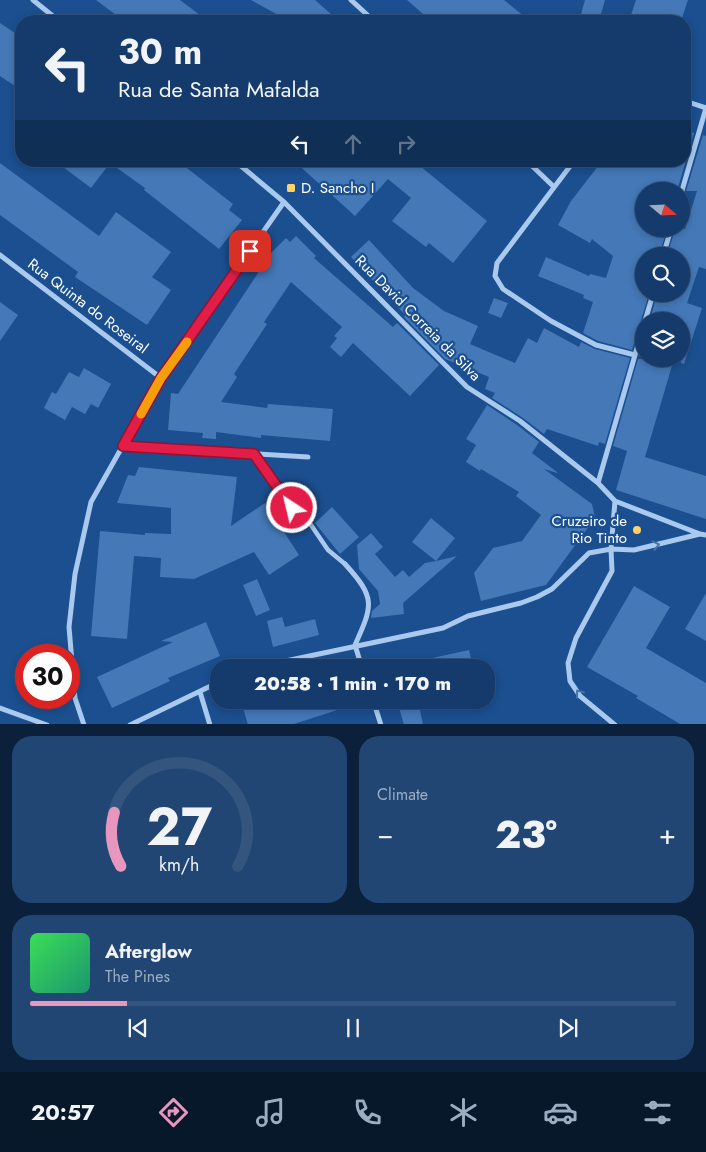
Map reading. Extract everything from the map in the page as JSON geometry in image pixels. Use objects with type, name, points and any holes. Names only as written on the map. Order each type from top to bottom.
[{"type":"street","points":[[33,0],[52,15]]},
{"type":"street","points":[[351,0],[367,15]]},
{"type":"street","points":[[691,103],[706,108],[691,160]]},
{"type":"street","name":"Rua David Correia da Silva","points":[[242,167],[284,202],[467,387],[520,421],[598,483],[616,501]]},
{"type":"street","points":[[533,167],[554,187]]},
{"type":"street","points":[[569,167],[497,263],[495,276],[503,289],[551,321],[596,345],[635,356],[598,483]]},
{"type":"street","points":[[684,182],[689,167]]},
{"type":"street","points":[[84,724],[75,698],[69,627],[75,574],[91,502],[161,378],[284,202]]},
{"type":"street","name":"Rua Quinta do Roseiral","points":[[0,255],[161,378]]},
{"type":"street","points":[[123,446],[308,457]]},
{"type":"street","points":[[254,454],[292,508],[311,526],[328,550],[345,564],[360,581],[370,601],[369,612],[355,645],[359,659]]},
{"type":"street","points":[[615,724],[580,696],[570,680],[568,663],[576,638],[612,571],[611,549],[616,501],[703,534]]},
{"type":"street","points":[[292,659],[444,628],[468,616],[538,597],[552,589],[589,553],[611,549],[634,550],[703,534]]},
{"type":"street","points":[[130,724],[210,687]]},
{"type":"street","points":[[200,692],[210,724]]},
{"type":"street","points":[[0,708],[48,724]]},
{"type":"street","points":[[376,709],[381,724]]},
{"type":"building","points":[[96,0],[180,0],[200,15],[116,15]]},
{"type":"building","points":[[251,0],[315,0],[332,15],[278,15]]},
{"type":"building","points":[[407,0],[504,0],[523,15],[422,15]]},
{"type":"building","points":[[585,0],[605,0],[601,15],[581,15]]},
{"type":"building","points":[[636,0],[688,0],[683,15],[631,15]]},
{"type":"building","points":[[0,23],[15,33],[15,86],[0,76]]},
{"type":"building","points":[[691,132],[694,133],[691,143]]},
{"type":"building","points":[[703,135],[706,136],[706,269],[699,267],[690,294],[690,247],[670,247],[672,238],[690,238],[690,213],[697,191],[690,191],[689,182]]},
{"type":"building","points":[[0,163],[99,236],[116,212],[171,252],[152,277],[171,290],[147,325],[75,277],[78,272],[0,215]]},
{"type":"building","points":[[63,167],[107,167],[91,188]]},
{"type":"building","points":[[116,167],[186,167],[233,204],[229,210],[242,220],[219,249],[144,190],[145,188]]},
{"type":"building","points":[[301,167],[421,167],[487,221],[453,263],[429,243],[426,247],[392,221],[411,198],[388,179],[355,216]]},
{"type":"building","points":[[597,167],[684,167],[680,182],[635,182],[635,238],[664,238],[662,247],[635,247],[635,302],[647,302],[644,312],[635,312],[635,340],[632,350],[598,341],[583,333],[593,302],[583,298],[584,295],[538,276],[546,257],[589,276],[590,274],[606,278],[613,256],[592,239],[590,243],[558,225],[571,201]]},
{"type":"building","points":[[296,236],[316,256],[314,258],[393,327],[397,323],[439,365],[410,396],[353,343],[341,357],[330,347],[337,338],[334,336],[342,327],[291,282],[264,322],[267,324],[234,374],[237,377],[221,402],[267,408],[268,404],[333,409],[330,441],[261,435],[261,438],[216,432],[216,439],[202,438],[203,433],[168,430],[171,393],[178,394],[264,264],[262,262],[286,238],[290,242]]},
{"type":"building","points":[[369,240],[413,288],[444,311],[478,326],[470,344],[515,363],[528,338],[537,343],[544,328],[579,347],[581,342],[595,349],[630,358],[605,444],[599,442],[598,446],[547,429],[544,434],[492,398],[495,393],[485,389],[489,377],[445,359],[404,317],[405,315],[351,257]]},
{"type":"building","points":[[494,298],[508,303],[501,318],[488,313]]},
{"type":"building","points":[[0,302],[18,315],[0,341]]},
{"type":"building","points":[[655,302],[687,302],[702,308],[690,345],[690,312],[652,312]]},
{"type":"building","points":[[636,367],[672,367],[645,457],[706,476],[706,519],[616,490],[627,451],[613,446]]},
{"type":"building","points":[[84,368],[111,384],[98,408],[91,404],[85,414],[72,407],[65,420],[44,408],[52,392],[56,394],[69,372],[79,377]]},
{"type":"building","points":[[487,405],[539,442],[532,453],[557,473],[544,469],[592,504],[595,518],[546,585],[481,601],[474,573],[493,548],[522,541],[541,515],[516,496],[519,492],[466,462],[476,445],[466,439]]},
{"type":"building","points":[[139,467],[237,477],[231,526],[265,503],[299,555],[269,575],[254,552],[194,579],[160,577],[161,558],[134,556],[127,639],[91,636],[100,531],[145,535],[145,533],[171,534],[171,508],[117,503],[128,475],[135,476]]},
{"type":"building","points":[[332,507],[359,537],[340,554],[315,523]]},
{"type":"building","points":[[431,518],[455,538],[436,561],[412,542]]},
{"type":"building","points":[[371,533],[383,547],[375,554],[395,577],[403,570],[409,577],[425,563],[457,556],[403,603],[404,614],[371,618],[372,611],[380,604],[378,591],[359,569],[357,545]]},
{"type":"building","points":[[257,579],[270,610],[256,616],[243,585]]},
{"type":"building","points":[[634,586],[670,607],[646,648],[706,683],[706,724],[680,724],[636,698],[638,696],[587,667]]},
{"type":"building","points":[[706,593],[706,641],[685,629]]},
{"type":"building","points":[[282,617],[285,627],[315,619],[319,635],[273,647],[267,621]]},
{"type":"building","points":[[206,622],[220,656],[168,678],[170,681],[112,708],[97,677],[173,642],[161,641]]},
{"type":"building","points":[[469,650],[471,659],[428,659]]},
{"type":"building","points":[[243,709],[340,709],[294,724],[248,724]]},
{"type":"building","points":[[400,709],[420,709],[423,724],[404,724]]},
{"type":"slow traffic","points":[[141,414],[161,378],[187,342]]},
{"type":"place","name":"D. Sancho I","points":[[291,188]]},
{"type":"place","name":"Cruzeiro de Rio Tinto","points":[[637,530]]},
{"type":"route","points":[[250,251],[161,378],[123,446],[254,454],[292,508]]}]
